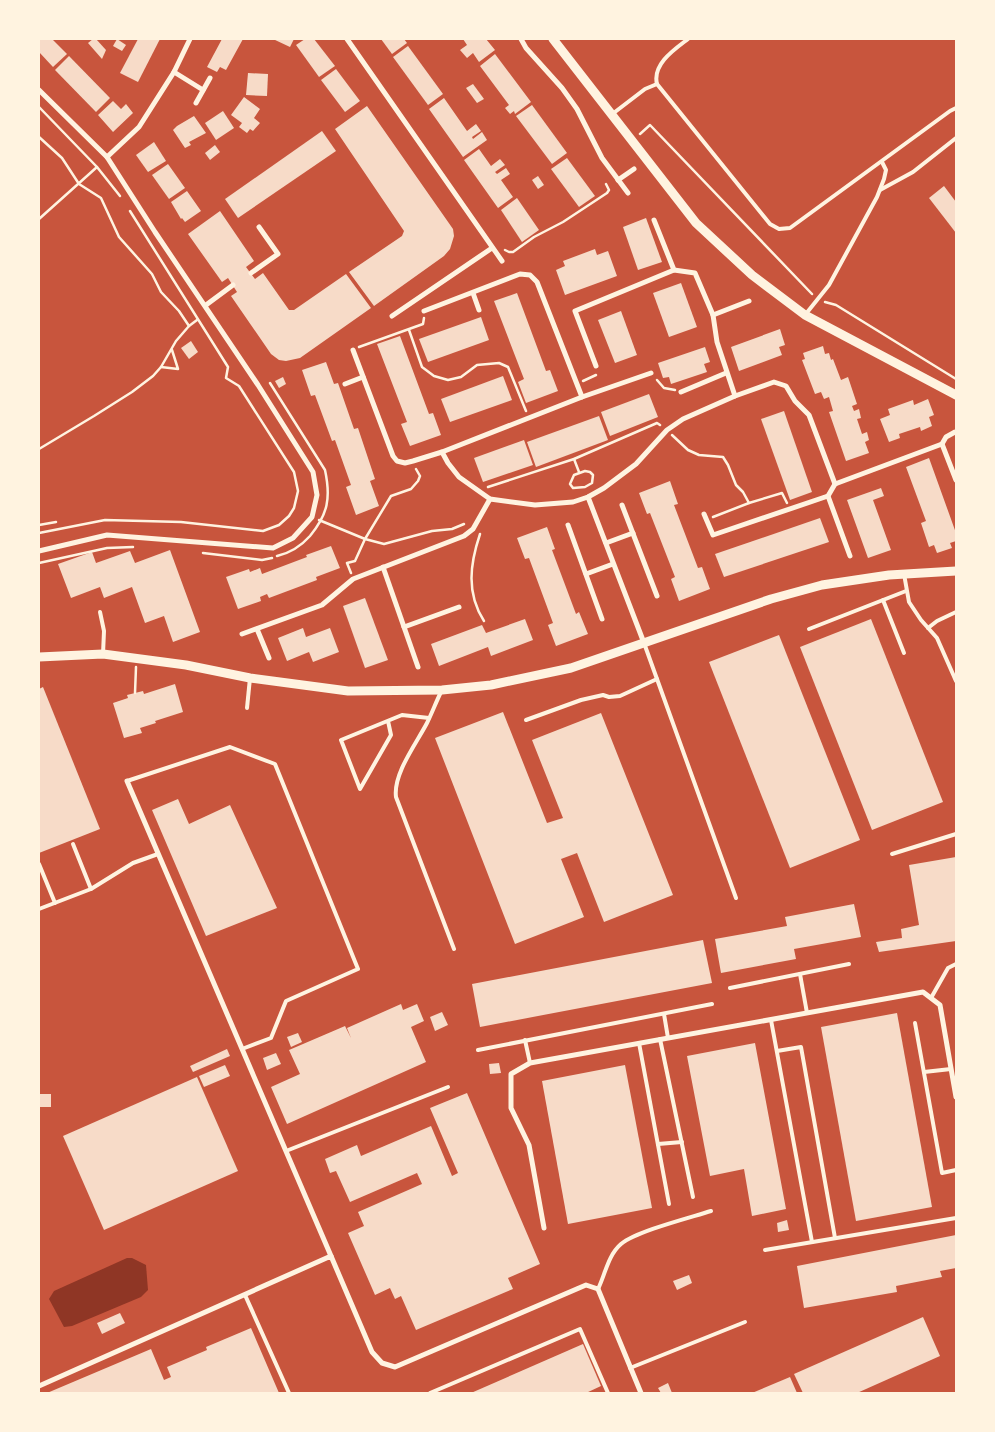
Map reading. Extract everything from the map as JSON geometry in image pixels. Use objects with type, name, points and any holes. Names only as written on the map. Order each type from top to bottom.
[{"type":"street","points":[[107,157],[140,127],[174,72],[190,39]]},
{"type":"street","points":[[347,39],[502,261]]},
{"type":"street","points":[[521,39],[526,48],[562,88],[577,109],[602,158],[628,193]]},
{"type":"street","points":[[553,39],[696,223],[752,276],[806,315],[956,395]]},
{"type":"street","points":[[174,72],[203,90]]},
{"type":"street","points":[[196,103],[210,78]]},
{"type":"street","points":[[39,90],[107,157],[155,232],[206,305],[313,472],[318,495],[312,517],[293,538],[273,548],[107,535],[39,551]]},
{"type":"street","points":[[618,180],[634,169]]},
{"type":"street","points":[[654,220],[674,270]]},
{"type":"street","points":[[250,273],[278,254],[259,227]]},
{"type":"street","points":[[392,316],[492,248]]},
{"type":"street","points":[[596,366],[575,311],[674,270],[695,273],[713,315],[717,342],[734,396]]},
{"type":"street","points":[[424,312],[520,274],[530,275],[537,282],[582,397]]},
{"type":"street","points":[[206,305],[233,285]]},
{"type":"street","points":[[473,293],[479,310]]},
{"type":"street","points":[[713,315],[749,301]]},
{"type":"street","points":[[353,350],[393,456],[398,461],[404,463],[442,452],[582,397],[651,373]]},
{"type":"street","points":[[681,392],[726,373]]},
{"type":"street","points":[[345,384],[363,377]]},
{"type":"street","points":[[442,452],[459,477],[490,499],[535,505],[573,502],[588,497],[604,488],[636,464],[667,430],[683,419],[734,396],[774,382],[786,386],[795,401],[809,414],[835,484]]},
{"type":"street","points":[[706,517],[713,535],[828,496],[835,484],[942,444],[946,436],[955,432]]},
{"type":"street","points":[[942,444],[956,480]]},
{"type":"street","points":[[828,496],[850,556]]},
{"type":"street","points":[[588,497],[644,643]]},
{"type":"street","points":[[242,634],[322,605],[353,579],[464,536],[475,526],[490,499]]},
{"type":"street","points":[[622,505],[657,596]]},
{"type":"street","points":[[568,525],[602,619]]},
{"type":"street","points":[[606,543],[632,533]]},
{"type":"street","points":[[586,574],[613,564]]},
{"type":"street","points":[[383,567],[418,666]]},
{"type":"street","points":[[39,657],[103,654],[186,665],[250,678],[348,691],[442,690],[491,685],[571,668],[771,599],[822,585],[904,574],[956,570]]},
{"type":"street","points":[[404,626],[459,607]]},
{"type":"street","points":[[257,629],[269,658]]},
{"type":"street","points":[[126,780],[372,1352],[382,1363],[396,1367],[586,1285],[598,1289],[641,1393]]},
{"type":"street","points":[[544,1228],[529,1145],[511,1108],[511,1074],[530,1063],[923,992],[940,1005],[956,1097]]},
{"type":"street","points":[[39,1386],[331,1256]]},
{"type":"lane","points":[[688,39],[667,55],[660,66],[656,78],[658,84],[752,203],[770,224],[779,230],[790,228],[956,108]]},
{"type":"lane","points":[[611,115],[645,89],[658,84]]},
{"type":"lane","points":[[880,190],[913,172],[956,138]]},
{"type":"lane","points":[[806,315],[829,285],[880,190],[886,170],[882,162]]},
{"type":"lane","points":[[904,574],[909,602],[937,638],[956,681]]},
{"type":"lane","points":[[809,629],[906,591]]},
{"type":"lane","points":[[883,600],[904,653]]},
{"type":"lane","points":[[100,612],[104,631],[103,654]]},
{"type":"lane","points":[[928,628],[956,612]]},
{"type":"lane","points":[[644,643],[736,898]]},
{"type":"lane","points":[[247,708],[250,678]]},
{"type":"lane","points":[[526,720],[603,694],[609,697],[620,696],[657,679]]},
{"type":"lane","points":[[442,690],[398,777],[395,788],[396,797],[454,949]]},
{"type":"lane","points":[[388,721],[391,735],[360,789],[341,740],[402,715],[429,718]]},
{"type":"lane","points":[[126,780],[230,746],[275,764],[358,969],[286,1001],[271,1038],[242,1049]]},
{"type":"lane","points":[[892,854],[956,834]]},
{"type":"lane","points":[[73,844],[90,889]]},
{"type":"lane","points":[[39,910],[90,889],[133,863],[158,854]]},
{"type":"lane","points":[[39,864],[55,903]]},
{"type":"lane","points":[[730,988],[848,964]]},
{"type":"lane","points":[[931,998],[948,968],[956,964]]},
{"type":"lane","points":[[800,974],[807,1013]]},
{"type":"lane","points":[[478,1050],[712,1004]]},
{"type":"lane","points":[[664,1014],[668,1038]]},
{"type":"lane","points":[[771,1020],[812,1242]]},
{"type":"lane","points":[[915,1023],[942,1173],[956,1170]]},
{"type":"lane","points":[[660,1039],[693,1197]]},
{"type":"lane","points":[[525,1040],[530,1063]]},
{"type":"lane","points":[[639,1043],[669,1204]]},
{"type":"lane","points":[[777,1051],[801,1047],[835,1238]]},
{"type":"lane","points":[[924,1072],[951,1069]]},
{"type":"lane","points":[[286,1152],[448,1087]]},
{"type":"lane","points":[[658,1144],[682,1142]]},
{"type":"lane","points":[[598,1289],[612,1255],[621,1244],[637,1236],[711,1211]]},
{"type":"lane","points":[[765,1250],[956,1218]]},
{"type":"lane","points":[[245,1294],[289,1393]]},
{"type":"lane","points":[[630,1368],[745,1322]]},
{"type":"lane","points":[[430,1393],[580,1329],[608,1393]]},
{"type":"path","points":[[39,106],[97,167],[120,196]]},
{"type":"path","points":[[644,142],[638,134],[650,125],[810,293],[829,304],[836,305],[956,379]]},
{"type":"path","points":[[39,137],[62,158],[79,184],[100,198],[119,237],[152,274],[161,292],[179,311],[189,326]]},
{"type":"path","points":[[39,219],[107,157]]},
{"type":"path","points":[[504,249],[513,252],[534,237],[563,222],[607,193],[609,190],[606,184]]},
{"type":"path","points":[[39,533],[105,520],[181,522],[263,531],[279,525],[289,516],[294,508],[298,492],[294,472],[239,386],[226,378],[228,367],[126,204]]},
{"type":"path","points":[[353,350],[423,324],[424,312]]},
{"type":"path","points":[[39,449],[132,392],[161,367],[176,341],[189,326],[198,320]]},
{"type":"path","points":[[409,330],[422,367],[434,376],[448,380],[461,377],[477,366],[500,363],[508,368],[529,418]]},
{"type":"path","points":[[161,367],[178,369],[172,349]]},
{"type":"path","points":[[576,383],[599,374],[596,366]]},
{"type":"path","points":[[651,373],[664,388],[681,392]]},
{"type":"path","points":[[200,552],[262,560],[282,555],[302,544],[320,521],[327,503],[325,470],[270,383]]},
{"type":"path","points":[[478,491],[574,459],[657,423],[688,450],[699,455],[723,458],[736,485],[743,492],[749,503]]},
{"type":"path","points":[[574,459],[579,472]]},
{"type":"path","points":[[353,579],[347,563],[354,561],[365,539],[392,496],[411,489],[418,481],[420,476],[413,461]]},
{"type":"path","points":[[579,472],[590,472],[594,478],[585,487],[573,488],[570,484],[571,479],[579,472]]},
{"type":"path","points":[[706,517],[782,493],[789,509]]},
{"type":"path","points":[[320,521],[365,539],[384,544],[432,531],[452,529],[466,523]]},
{"type":"path","points":[[39,525],[56,522]]},
{"type":"path","points":[[475,526],[481,531],[476,546],[470,582],[472,593],[484,621]]},
{"type":"path","points":[[39,563],[107,548],[135,547]]},
{"type":"path","points":[[135,693],[138,658]]},
{"type":"shaded area","points":[[127,1258],[132,1258],[146,1265],[148,1290],[141,1297],[72,1326],[64,1327],[49,1299],[54,1291]]},
{"type":"building","points":[[39,39],[52,39],[67,54],[53,67],[39,52]]},
{"type":"building","points":[[96,39],[106,50],[102,59],[88,43]]},
{"type":"building","points":[[117,39],[126,45],[122,51],[113,46]]},
{"type":"building","points":[[138,39],[160,39],[138,82],[120,73]]},
{"type":"building","points":[[222,39],[243,39],[226,70],[220,67],[217,72],[207,67]]},
{"type":"building","points":[[273,39],[294,39],[290,47]]},
{"type":"building","points":[[305,39],[314,39],[335,66],[319,77],[296,45]]},
{"type":"building","points":[[381,39],[404,39],[407,43],[392,54]]},
{"type":"building","points":[[463,39],[486,39],[495,50],[479,62],[473,53],[467,58],[460,50],[467,45]]},
{"type":"building","points":[[408,46],[443,94],[428,105],[393,57]]},
{"type":"building","points":[[495,54],[531,102],[515,114],[514,111],[510,114],[505,108],[509,105],[480,66]]},
{"type":"building","points":[[69,56],[110,98],[96,112],[55,70]]},
{"type":"building","points":[[336,69],[360,101],[345,112],[321,80]]},
{"type":"building","points":[[248,73],[268,74],[267,96],[246,95]]},
{"type":"building","points":[[473,84],[484,99],[477,103],[466,88]]},
{"type":"building","points":[[244,97],[260,109],[254,118],[260,123],[253,131],[250,129],[247,133],[239,127],[242,123],[231,115]]},
{"type":"building","points":[[444,98],[467,131],[476,124],[481,131],[472,137],[473,139],[482,132],[487,140],[463,157],[429,109]]},
{"type":"building","points":[[113,101],[121,109],[126,104],[133,113],[113,132],[98,115]]},
{"type":"building","points":[[532,105],[567,153],[552,164],[516,116]]},
{"type":"building","points":[[367,106],[453,229],[454,236],[450,249],[444,256],[374,306],[349,272],[402,236],[404,231],[335,129]]},
{"type":"building","points":[[223,111],[234,128],[216,140],[205,123]]},
{"type":"building","points":[[194,116],[206,133],[189,142],[191,145],[185,148],[173,130]]},
{"type":"building","points":[[322,131],[336,151],[238,218],[225,199]]},
{"type":"building","points":[[154,142],[166,161],[148,172],[136,155]]},
{"type":"building","points":[[215,145],[220,152],[210,160],[205,153]]},
{"type":"building","points":[[479,149],[491,166],[500,159],[505,165],[495,172],[497,174],[506,168],[510,174],[501,180],[513,197],[498,208],[464,160]]},
{"type":"building","points":[[567,158],[595,196],[579,207],[551,169]]},
{"type":"building","points":[[168,164],[185,188],[169,199],[152,175]]},
{"type":"building","points":[[538,176],[544,185],[538,189],[532,180]]},
{"type":"building","points":[[944,186],[956,202],[956,233],[929,198]]},
{"type":"building","points":[[187,191],[201,211],[185,222],[181,219],[171,202]]},
{"type":"building","points":[[517,198],[539,230],[522,242],[501,210]]},
{"type":"building","points":[[220,211],[254,261],[246,267],[255,279],[263,273],[289,310],[294,310],[346,274],[371,308],[300,358],[286,361],[279,360],[271,354],[231,296],[237,292],[228,278],[222,282],[188,234]]},
{"type":"building","points":[[646,218],[662,262],[638,270],[623,227]]},
{"type":"building","points":[[595,249],[597,255],[608,251],[617,276],[565,295],[556,270],[565,266],[563,261]]},
{"type":"building","points":[[681,283],[697,327],[669,337],[653,293]]},
{"type":"building","points":[[517,293],[546,371],[550,370],[558,391],[526,403],[518,382],[524,379],[494,301]]},
{"type":"building","points":[[621,311],[637,355],[615,363],[598,320]]},
{"type":"building","points":[[481,317],[489,340],[428,362],[419,339]]},
{"type":"building","points":[[780,329],[785,345],[779,347],[782,355],[739,371],[731,347]]},
{"type":"building","points":[[400,336],[429,414],[433,413],[441,435],[410,446],[401,424],[407,422],[377,344]]},
{"type":"building","points":[[191,341],[198,352],[189,359],[181,348]]},
{"type":"building","points":[[823,346],[825,354],[829,353],[831,360],[833,359],[841,380],[848,377],[857,404],[852,406],[854,411],[859,409],[861,418],[857,419],[862,434],[867,432],[869,440],[865,442],[869,453],[846,461],[829,412],[833,411],[829,397],[824,399],[821,392],[815,394],[802,360],[805,359],[803,353]]},
{"type":"building","points":[[705,347],[710,362],[704,364],[707,372],[671,384],[669,377],[663,378],[658,363]]},
{"type":"building","points":[[326,362],[334,384],[338,383],[354,429],[358,428],[375,479],[370,481],[379,506],[356,515],[346,487],[351,485],[335,440],[332,441],[315,395],[311,396],[302,370]]},
{"type":"building","points":[[503,376],[512,400],[450,422],[441,399]]},
{"type":"building","points":[[283,377],[286,384],[279,388],[275,381]]},
{"type":"building","points":[[649,394],[658,417],[610,436],[601,412]]},
{"type":"building","points":[[928,399],[934,415],[929,417],[932,426],[921,431],[920,427],[899,434],[900,438],[889,442],[880,419],[890,415],[888,409],[913,400],[914,405]]},
{"type":"building","points":[[784,411],[812,492],[790,500],[761,419]]},
{"type":"building","points":[[599,416],[608,440],[536,467],[527,442]]},
{"type":"building","points":[[524,440],[533,465],[483,482],[474,458]]},
{"type":"building","points":[[929,458],[956,533],[956,541],[950,543],[952,548],[937,553],[934,545],[929,547],[921,523],[926,521],[906,467]]},
{"type":"building","points":[[670,481],[678,504],[674,505],[698,568],[702,567],[710,589],[679,601],[671,579],[675,577],[650,513],[647,514],[639,493]]},
{"type":"building","points":[[881,488],[884,496],[873,500],[891,550],[868,558],[847,500]]},
{"type":"building","points":[[820,518],[829,542],[724,577],[715,554]]},
{"type":"building","points":[[547,527],[555,549],[552,550],[576,614],[579,612],[588,634],[556,646],[548,625],[553,623],[529,558],[525,559],[517,538]]},
{"type":"building","points":[[331,546],[340,568],[316,577],[317,580],[269,598],[267,594],[260,597],[261,601],[238,609],[226,577],[249,569],[250,572],[260,568],[262,574]]},
{"type":"building","points":[[170,550],[200,632],[173,642],[164,616],[145,623],[132,587],[104,598],[100,587],[71,598],[58,564],[92,552],[96,563],[130,551],[135,563]]},
{"type":"building","points":[[365,598],[388,660],[365,668],[343,606]]},
{"type":"building","points":[[525,619],[533,640],[491,656],[488,647],[439,666],[431,644],[482,625],[486,633]]},
{"type":"building","points":[[871,619],[943,802],[872,830],[800,647]]},
{"type":"building","points":[[303,628],[306,637],[330,628],[339,652],[313,662],[309,652],[287,661],[278,638]]},
{"type":"building","points":[[779,635],[860,840],[790,868],[709,662]]},
{"type":"building","points":[[175,684],[183,712],[155,721],[156,723],[140,728],[142,733],[124,738],[113,703],[128,698],[127,695],[143,691],[144,694]]},
{"type":"building","points":[[43,687],[100,829],[39,853],[39,689]]},
{"type":"building","points":[[503,712],[547,823],[563,818],[532,740],[601,713],[673,895],[604,922],[577,853],[561,859],[584,917],[515,944],[435,738]]},
{"type":"building","points":[[178,799],[189,824],[230,805],[277,908],[206,936],[152,810]]},
{"type":"building","points":[[956,857],[956,941],[879,952],[876,942],[902,938],[901,929],[919,925],[909,865]]},
{"type":"building","points":[[854,904],[861,937],[794,949],[796,959],[721,973],[715,939],[787,926],[785,917]]},
{"type":"building","points":[[703,940],[712,983],[480,1027],[472,984]]},
{"type":"building","points":[[401,1004],[403,1010],[417,1004],[424,1021],[411,1027],[426,1062],[287,1124],[271,1087],[300,1074],[289,1050],[345,1026],[351,1038],[347,1028]]},
{"type":"building","points":[[442,1012],[448,1025],[435,1031],[430,1017]]},
{"type":"building","points":[[897,1013],[932,1207],[856,1221],[821,1027]]},
{"type":"building","points":[[298,1033],[302,1042],[291,1047],[287,1037]]},
{"type":"building","points":[[755,1043],[786,1209],[752,1216],[744,1169],[710,1176],[687,1056]]},
{"type":"building","points":[[227,1049],[230,1056],[193,1072],[190,1066]]},
{"type":"building","points":[[276,1053],[281,1064],[267,1070],[263,1058]]},
{"type":"building","points":[[499,1063],[501,1073],[490,1074],[489,1064]]},
{"type":"building","points":[[225,1065],[230,1076],[204,1087],[199,1076]]},
{"type":"building","points":[[625,1065],[652,1208],[568,1224],[542,1081]]},
{"type":"building","points":[[197,1077],[238,1171],[104,1230],[63,1136]]},
{"type":"building","points":[[467,1093],[540,1264],[508,1278],[513,1289],[416,1330],[401,1296],[395,1299],[390,1288],[375,1295],[348,1233],[364,1226],[358,1212],[422,1184],[417,1173],[350,1202],[336,1171],[330,1173],[325,1159],[357,1145],[361,1156],[431,1126],[452,1176],[458,1173],[430,1108]]},
{"type":"building","points":[[39,1094],[51,1094],[51,1107],[39,1107]]},
{"type":"building","points":[[787,1220],[789,1230],[778,1232],[777,1223]]},
{"type":"building","points":[[956,1235],[956,1268],[940,1271],[942,1277],[896,1286],[897,1292],[804,1308],[797,1266]]},
{"type":"building","points":[[689,1275],[692,1283],[677,1290],[673,1281]]},
{"type":"building","points":[[120,1313],[125,1323],[102,1334],[97,1323]]},
{"type":"building","points":[[923,1317],[940,1356],[857,1393],[803,1393],[794,1374]]},
{"type":"building","points":[[251,1328],[279,1393],[47,1393],[151,1349],[164,1380],[171,1377],[167,1367],[207,1350],[206,1347]]},
{"type":"building","points":[[583,1344],[601,1386],[586,1393],[471,1393]]},
{"type":"building","points":[[790,1377],[797,1393],[752,1393]]},
{"type":"building","points":[[668,1383],[672,1393],[661,1393],[658,1388]]}]
